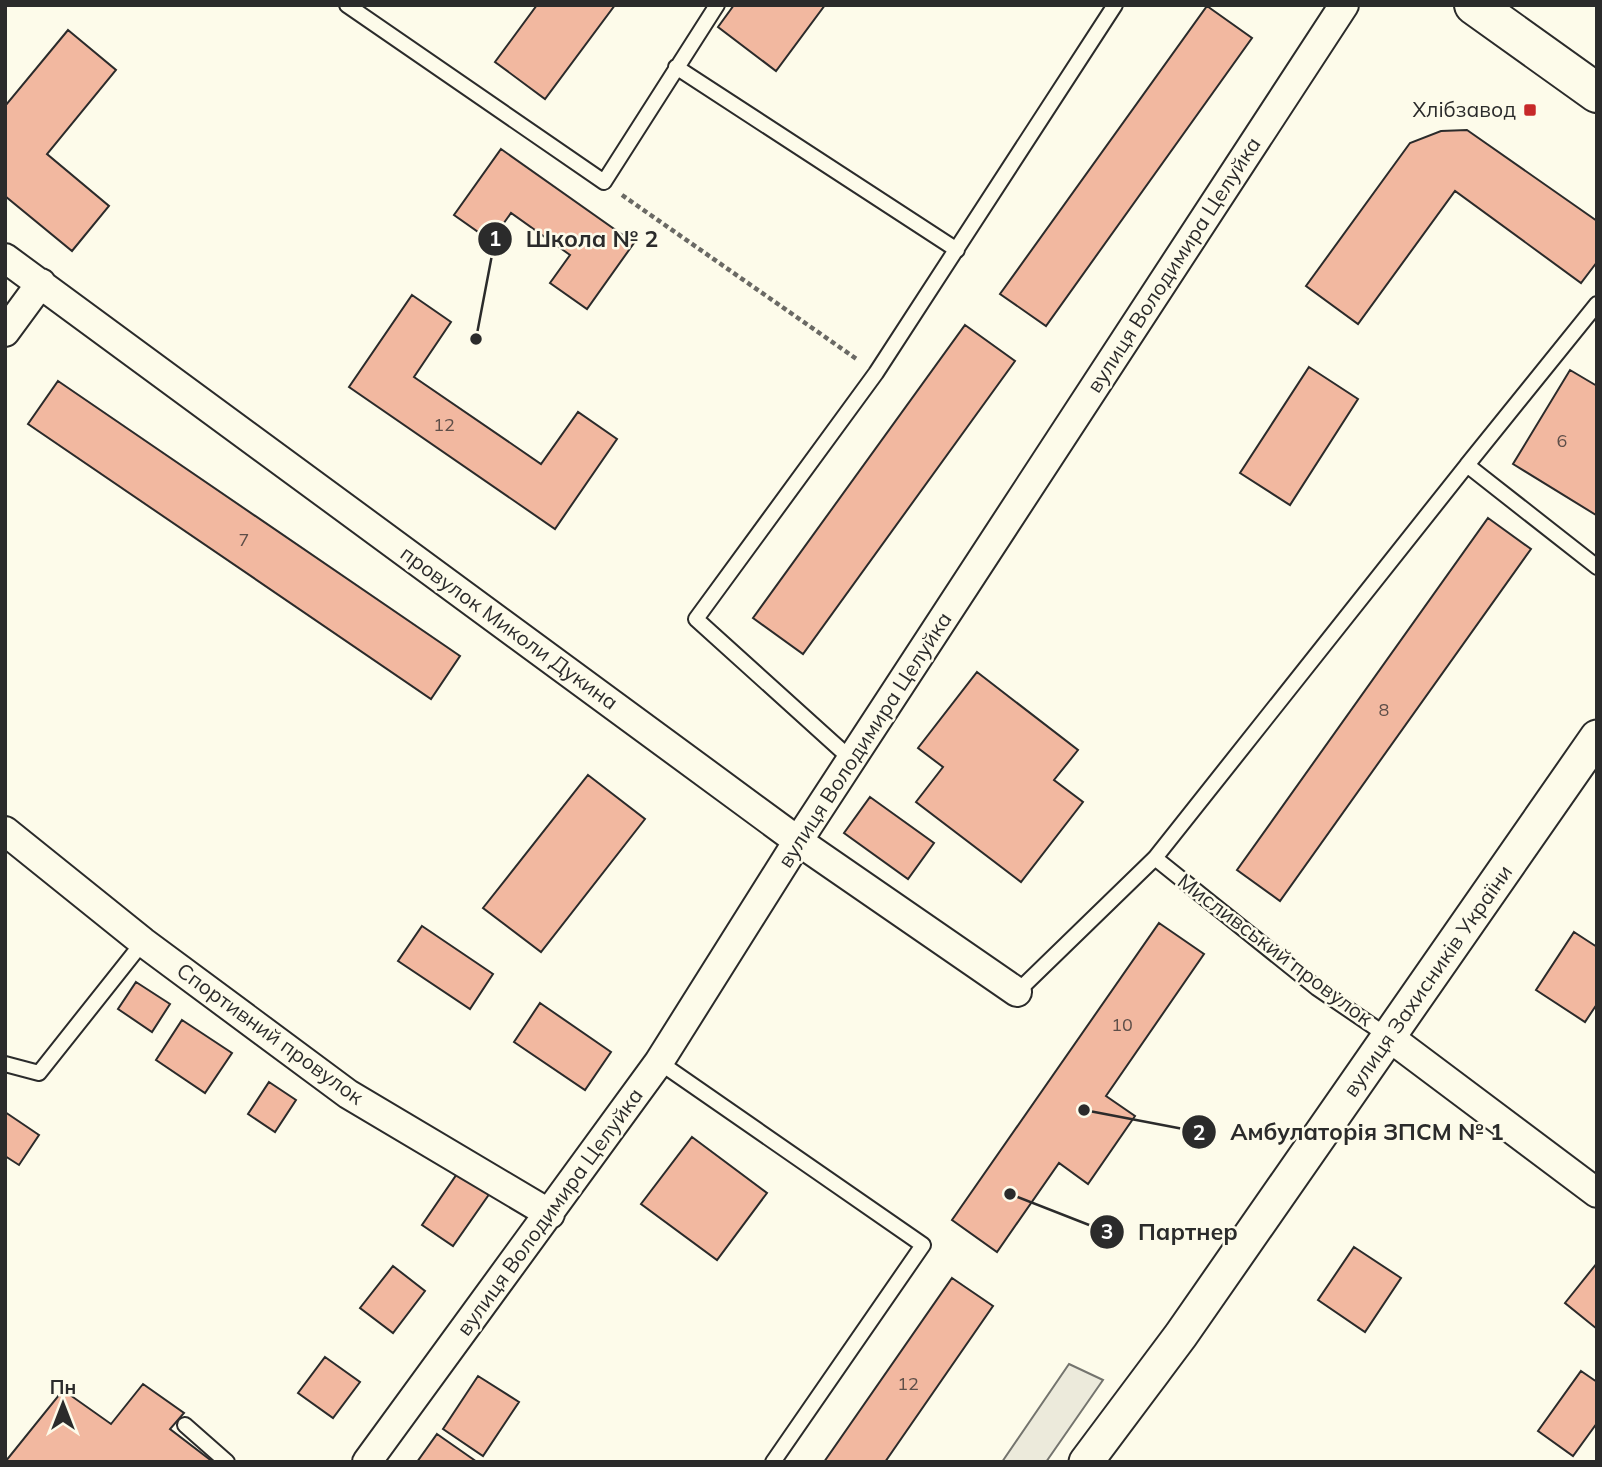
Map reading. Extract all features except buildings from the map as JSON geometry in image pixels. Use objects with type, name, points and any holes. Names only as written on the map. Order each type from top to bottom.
[{"type":"main road","points":[[1474,5],[1597,93]]},
{"type":"street","name":"вулиця Володимира Целуйка","points":[[367,1462],[659,1062],[798,841],[1344,5]]},
{"type":"street","name":"провулок Миколи Дукина","points":[[5,258],[798,841],[1017,992]]},
{"type":"street","points":[[5,332],[41,283]]},
{"type":"street","name":"вулиця Захисників України","points":[[1086,1462],[1181,1335],[1597,737]]},
{"type":"street","name":"Спортивний провулок","points":[[5,831],[143,942],[348,1094],[550,1214]]},
{"type":"street","name":"Мисливський провулок","points":[[1389,1037],[1597,1193]]},
{"type":"lane","points":[[347,5],[604,182],[717,5]]},
{"type":"lane","points":[[852,760],[696,619],[876,373],[1115,5]]},
{"type":"lane","points":[[676,67],[957,250]]},
{"type":"lane","points":[[1017,992],[1155,858],[1597,304]]},
{"type":"lane","points":[[1467,465],[1597,567]]},
{"type":"lane","name":"Мисливський провулок","points":[[1155,858],[1317,988],[1389,1037]]},
{"type":"lane","points":[[5,1064],[39,1073],[143,942]]},
{"type":"lane","points":[[659,1062],[923,1245],[773,1462]]},
{"type":"lane","points":[[185,1425],[227,1462]]},
{"type":"path","points":[[604,182],[876,373]]},
{"type":"shaded area","points":[[1069,1364],[1103,1380],[1046,1462],[1002,1462]]},
{"type":"place","name":"Хлібзавод","points":[[1530,110]]},
{"type":"place","name":"Школа № 2","points":[[476,339]]},
{"type":"place","name":"Амбулаторія ЗПСМ № 1","points":[[1084,1110]]},
{"type":"place","name":"Партнер","points":[[1010,1194]]}]
